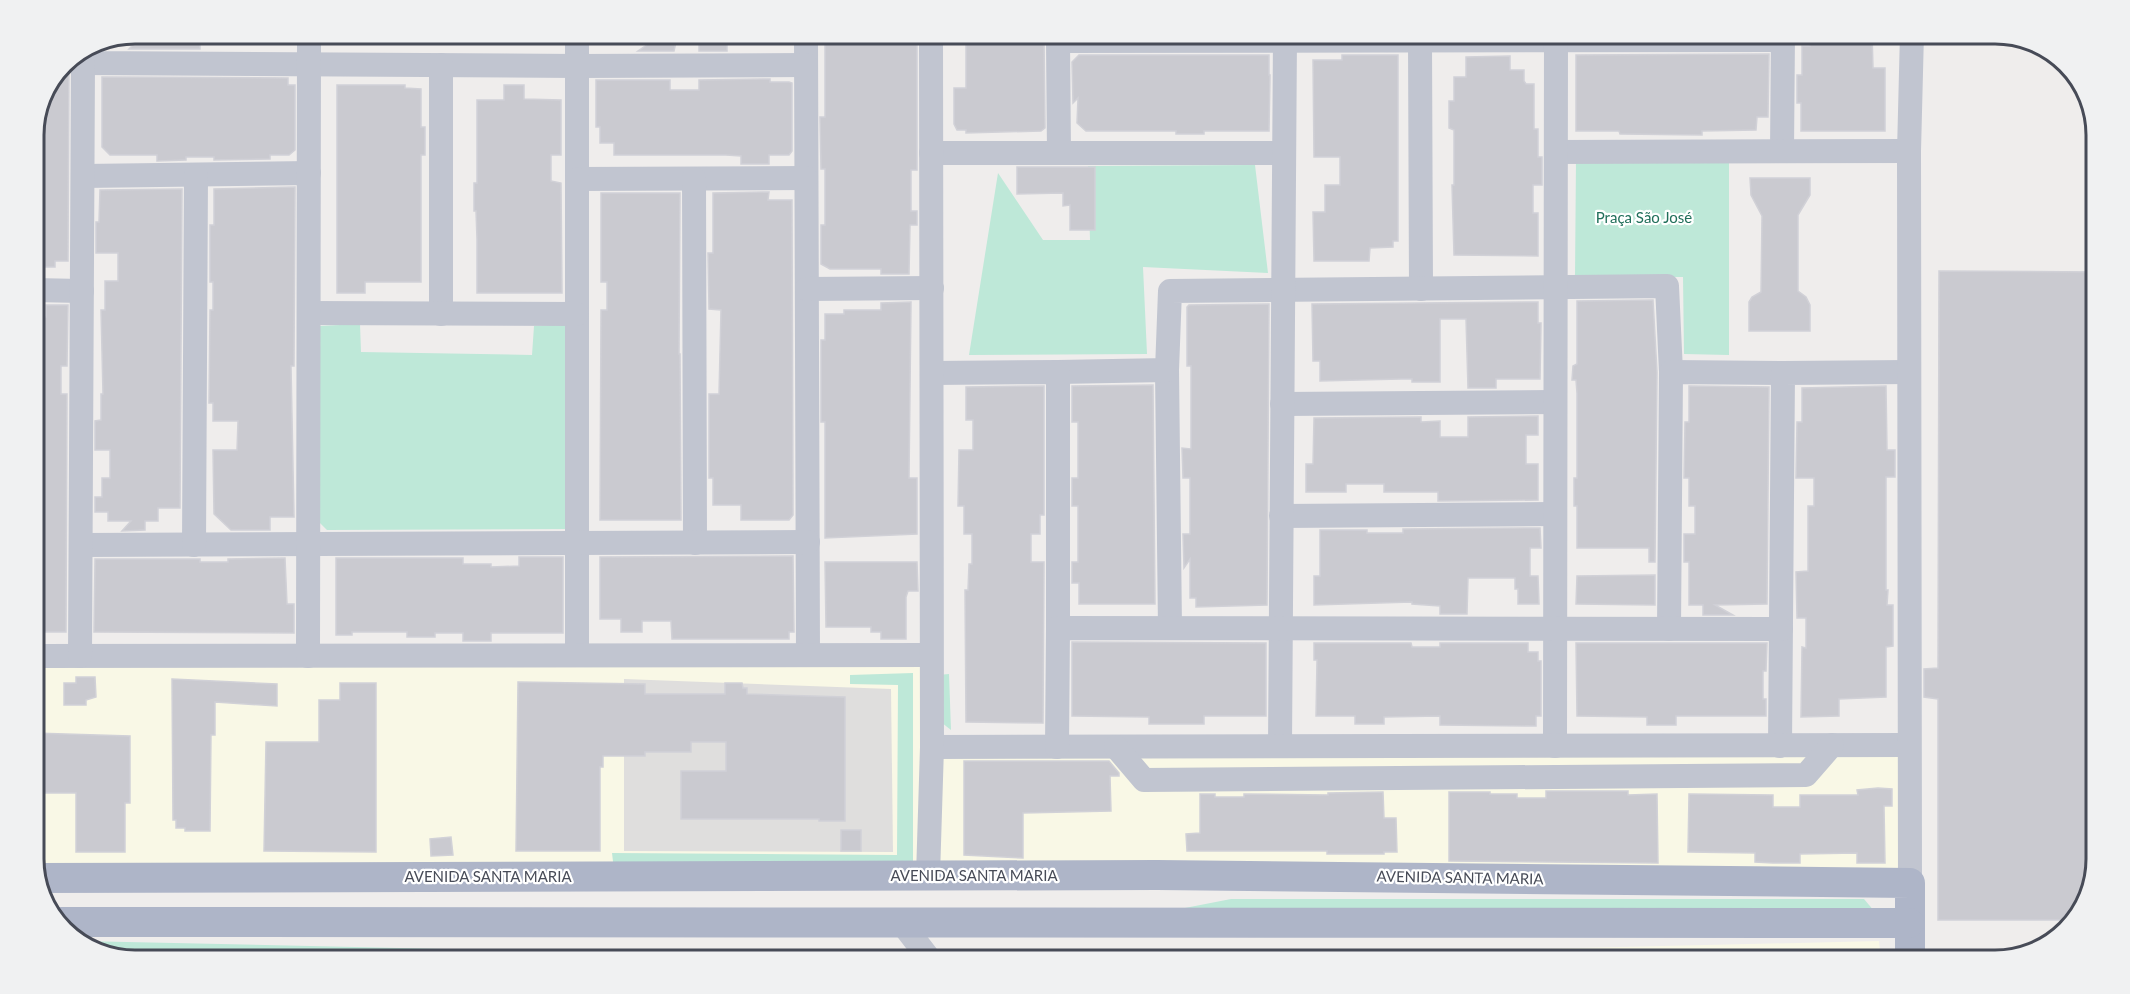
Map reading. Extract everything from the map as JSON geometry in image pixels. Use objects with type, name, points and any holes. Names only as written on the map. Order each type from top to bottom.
[{"type":"main road","name":"AVENIDA SANTA MARIA","points":[[45,878],[1157,875],[1910,883]]},
{"type":"main road","points":[[1151,924],[1135,908],[1135,886],[1157,875]]},
{"type":"main road","points":[[475,876],[476,922]]},
{"type":"main road","points":[[1077,923],[1095,907],[1095,890],[1079,876]]},
{"type":"main road","points":[[411,922],[412,877]]},
{"type":"main road","points":[[1910,883],[1910,950]]},
{"type":"main road","points":[[68,922],[1909,923]]},
{"type":"street","points":[[308,656],[309,44]]},
{"type":"street","points":[[577,44],[577,655]]},
{"type":"street","points":[[806,44],[808,655]]},
{"type":"street","points":[[928,876],[932,747],[932,44]]},
{"type":"street","points":[[1058,44],[1059,153]]},
{"type":"street","points":[[1280,746],[1285,44]]},
{"type":"street","points":[[1420,44],[1421,289]]},
{"type":"street","points":[[1555,746],[1556,44]]},
{"type":"street","points":[[1782,152],[1783,44]]},
{"type":"street","points":[[1910,883],[1909,151],[1912,44]]},
{"type":"street","points":[[89,56],[309,64],[806,65]]},
{"type":"street","points":[[80,656],[83,60]]},
{"type":"street","points":[[441,65],[441,314]]},
{"type":"street","points":[[1556,152],[1909,151]]},
{"type":"street","points":[[932,153],[1284,153]]},
{"type":"street","points":[[83,176],[309,173]]},
{"type":"street","points":[[194,545],[195,175]]},
{"type":"street","points":[[577,179],[806,178]]},
{"type":"street","points":[[694,179],[695,543]]},
{"type":"street","points":[[1170,628],[1167,370],[1170,291],[1555,289],[1667,286],[1671,372],[1669,629]]},
{"type":"street","points":[[807,289],[932,288]]},
{"type":"street","points":[[44,290],[82,291]]},
{"type":"street","points":[[309,313],[577,314]]},
{"type":"street","points":[[932,372],[1167,370]]},
{"type":"street","points":[[1057,747],[1059,372]]},
{"type":"street","points":[[1671,372],[1909,372]]},
{"type":"street","points":[[1780,746],[1783,373]]},
{"type":"street","points":[[1282,404],[1555,402]]},
{"type":"street","points":[[1281,516],[1555,514]]},
{"type":"street","points":[[82,545],[808,543]]},
{"type":"street","points":[[1059,628],[1781,629]]},
{"type":"street","points":[[44,656],[931,655]]},
{"type":"street","points":[[1116,747],[1144,780],[1156,780],[1806,775],[1832,745]]},
{"type":"street","points":[[932,747],[1909,745]]},
{"type":"street","points":[[901,922],[923,950]]},
{"type":"street","points":[[935,950],[946,922]]},
{"type":"shaded area","points":[[931,655],[930,750],[1909,745],[1910,883],[44,867],[44,656]]},
{"type":"shaded area","points":[[624,679],[891,689],[893,852],[624,851]]},
{"type":"shaded area","points":[[1879,941],[1880,950],[1497,950]]},
{"type":"green space","name":"Praça São José","points":[[1729,158],[1729,355],[1684,354],[1683,277],[1575,277],[1576,160]]},
{"type":"green space","points":[[1255,165],[1268,273],[1143,267],[1147,354],[969,355],[998,173],[1043,240],[1090,240],[1088,166]]},
{"type":"green space","points":[[360,324],[361,352],[532,355],[534,326],[568,324],[568,529],[327,530],[317,520],[319,326]]},
{"type":"green space","points":[[913,673],[913,871],[614,870],[612,853],[897,855],[898,685],[850,684],[850,675]]},
{"type":"green space","points":[[949,674],[951,730],[937,719],[938,675]]},
{"type":"green space","points":[[1231,899],[1864,899],[1880,918],[1149,915]]},
{"type":"green space","points":[[95,941],[444,949],[134,950],[117,949]]},
{"type":"building","points":[[134,44],[200,44],[200,49],[129,49]]},
{"type":"building","points":[[648,44],[676,44],[674,51],[638,51]]},
{"type":"building","points":[[699,44],[727,44],[727,51],[699,51]]},
{"type":"building","points":[[825,44],[917,44],[917,170],[911,170],[911,211],[917,211],[917,225],[910,225],[909,274],[881,274],[881,269],[830,269],[821,264],[821,225],[825,225],[825,169],[821,169],[820,117],[825,117]]},
{"type":"building","points":[[966,44],[1044,44],[1045,128],[1041,131],[966,133],[966,130],[957,130],[954,124],[954,88],[966,88]]},
{"type":"building","points":[[1810,44],[1872,44],[1873,68],[1885,68],[1885,131],[1801,131],[1801,103],[1797,103],[1797,75],[1802,75],[1802,46],[1810,46]]},
{"type":"building","points":[[1769,54],[1768,117],[1757,117],[1756,130],[1702,131],[1702,135],[1576,131],[1576,55]]},
{"type":"building","points":[[1079,55],[1269,55],[1269,131],[1204,131],[1204,134],[1176,134],[1176,131],[1086,131],[1077,123],[1078,98],[1073,103],[1072,62]]},
{"type":"building","points":[[1342,55],[1398,55],[1398,241],[1393,241],[1393,247],[1370,248],[1369,261],[1314,261],[1313,212],[1325,212],[1325,185],[1340,185],[1340,157],[1314,157],[1313,60],[1342,60]]},
{"type":"building","points":[[1510,56],[1510,70],[1524,70],[1526,84],[1534,84],[1534,129],[1538,129],[1538,157],[1542,157],[1542,185],[1533,185],[1533,213],[1538,213],[1538,256],[1454,255],[1452,185],[1454,185],[1454,130],[1449,128],[1449,101],[1454,101],[1454,77],[1466,77],[1466,57]]},
{"type":"building","points":[[69,71],[68,261],[55,261],[55,267],[44,267],[44,128],[50,99]]},
{"type":"building","points":[[102,77],[288,78],[288,85],[295,85],[295,150],[289,155],[270,155],[270,159],[214,160],[214,157],[186,157],[186,160],[157,161],[157,155],[110,155],[102,147]]},
{"type":"building","points":[[770,79],[770,82],[792,83],[792,151],[789,155],[769,155],[769,164],[741,164],[741,156],[726,155],[614,155],[614,143],[600,143],[600,127],[596,127],[596,80],[670,80],[670,90],[699,90],[699,80]]},
{"type":"building","points":[[337,85],[405,85],[405,88],[421,89],[421,127],[425,127],[425,155],[421,155],[421,282],[365,282],[365,293],[337,293]]},
{"type":"building","points":[[504,85],[524,85],[524,99],[561,100],[561,155],[551,155],[551,181],[561,183],[562,293],[477,293],[474,183],[477,183],[477,100],[504,100]]},
{"type":"building","points":[[1017,167],[1095,167],[1095,230],[1070,230],[1070,205],[1063,206],[1063,193],[1017,194]]},
{"type":"building","points":[[1750,178],[1810,178],[1810,195],[1798,215],[1798,291],[1806,297],[1810,305],[1810,331],[1749,331],[1749,302],[1752,297],[1761,292],[1762,216],[1751,195]]},
{"type":"building","points":[[295,187],[294,366],[291,366],[294,517],[270,517],[270,530],[231,530],[214,514],[213,450],[237,450],[238,421],[213,421],[213,403],[209,403],[210,310],[213,310],[213,282],[210,282],[210,225],[214,225],[214,189]]},
{"type":"building","points":[[182,189],[180,508],[158,508],[158,521],[145,521],[145,530],[122,531],[131,521],[108,521],[108,512],[95,512],[95,497],[102,497],[102,478],[110,478],[110,450],[95,450],[95,421],[101,420],[101,394],[103,394],[101,310],[105,310],[105,281],[118,281],[118,253],[96,253],[96,222],[99,222],[100,190]]},
{"type":"building","points":[[769,192],[768,200],[792,200],[793,515],[789,520],[741,520],[741,505],[713,505],[713,478],[709,478],[709,394],[719,394],[721,310],[709,309],[708,253],[713,253],[713,193]]},
{"type":"building","points":[[601,193],[680,193],[681,520],[600,520],[601,310],[607,310],[607,282],[601,282]]},
{"type":"building","points":[[1939,271],[2086,272],[2086,860],[2085,877],[2080,895],[2063,920],[1938,920],[1938,699],[1924,697],[1924,669],[1938,668]]},
{"type":"building","points":[[1653,300],[1657,372],[1655,562],[1649,562],[1649,548],[1577,548],[1574,478],[1577,478],[1577,393],[1576,380],[1572,380],[1573,366],[1577,364],[1577,301]]},
{"type":"building","points":[[911,302],[909,478],[917,478],[917,534],[825,538],[825,422],[821,422],[821,340],[825,340],[825,314],[844,314],[844,310],[881,310],[881,303]]},
{"type":"building","points":[[1538,302],[1538,323],[1541,323],[1540,379],[1496,379],[1496,388],[1468,388],[1466,319],[1440,319],[1440,382],[1412,382],[1412,379],[1320,381],[1320,361],[1313,361],[1312,304]]},
{"type":"building","points":[[1269,304],[1267,605],[1196,607],[1196,598],[1190,598],[1190,559],[1184,568],[1183,534],[1190,534],[1190,478],[1183,478],[1182,448],[1191,449],[1191,366],[1187,366],[1187,307],[1189,305]]},
{"type":"building","points":[[46,305],[68,305],[67,366],[61,366],[61,394],[67,394],[66,632],[44,632],[44,317],[46,317]]},
{"type":"building","points":[[1153,385],[1155,604],[1079,604],[1079,583],[1072,583],[1072,562],[1078,562],[1078,506],[1072,506],[1072,478],[1078,478],[1078,422],[1072,422],[1072,386]]},
{"type":"building","points":[[1044,386],[1044,515],[1040,515],[1040,534],[1031,534],[1031,562],[1044,562],[1043,723],[966,722],[965,590],[968,590],[969,564],[972,564],[972,534],[964,534],[964,506],[958,506],[959,450],[973,450],[973,420],[966,420],[966,387]]},
{"type":"building","points":[[1689,386],[1769,387],[1767,604],[1715,605],[1733,615],[1703,615],[1703,605],[1689,605],[1689,562],[1684,562],[1684,534],[1695,534],[1695,506],[1689,506],[1689,478],[1684,478],[1685,422],[1689,422]]},
{"type":"building","points":[[1886,386],[1887,450],[1895,450],[1895,477],[1886,477],[1886,590],[1888,590],[1887,605],[1893,605],[1893,646],[1886,647],[1886,697],[1839,699],[1839,716],[1801,717],[1802,647],[1806,648],[1806,618],[1797,618],[1796,572],[1808,571],[1808,506],[1814,506],[1814,478],[1796,478],[1797,422],[1802,422],[1802,388]]},
{"type":"building","points":[[1538,416],[1538,435],[1526,435],[1526,464],[1538,464],[1538,500],[1438,501],[1438,492],[1384,492],[1384,484],[1346,484],[1346,492],[1306,492],[1306,464],[1313,464],[1314,418],[1421,417],[1421,422],[1440,421],[1440,437],[1468,437],[1468,417]]},
{"type":"building","points":[[1540,528],[1541,548],[1530,548],[1530,576],[1538,576],[1539,604],[1518,604],[1515,578],[1468,578],[1467,614],[1440,614],[1440,606],[1412,604],[1412,602],[1314,605],[1314,576],[1320,576],[1320,530],[1403,533],[1403,529]]},
{"type":"building","points":[[793,556],[794,632],[789,632],[789,639],[672,639],[671,621],[642,621],[642,632],[621,632],[621,619],[600,619],[600,557]]},
{"type":"building","points":[[519,557],[563,557],[563,633],[491,633],[491,641],[463,641],[463,633],[435,633],[435,637],[407,637],[407,632],[352,632],[352,635],[336,635],[336,558],[463,558],[463,564],[491,564],[491,567],[519,566]]},
{"type":"building","points":[[285,558],[287,604],[294,604],[294,633],[94,632],[95,559],[200,559],[200,562],[228,562],[228,559]]},
{"type":"building","points":[[825,562],[917,562],[918,591],[908,591],[906,597],[906,639],[881,639],[881,632],[871,632],[871,627],[826,627]]},
{"type":"building","points":[[1655,575],[1655,605],[1576,604],[1577,576]]},
{"type":"building","points":[[1072,642],[1266,643],[1266,716],[1204,716],[1204,724],[1149,724],[1149,717],[1072,716]]},
{"type":"building","points":[[1314,643],[1411,643],[1412,647],[1440,647],[1440,643],[1528,643],[1528,652],[1538,652],[1538,661],[1541,661],[1541,716],[1536,716],[1536,726],[1440,725],[1440,716],[1384,717],[1384,724],[1355,724],[1355,716],[1316,716],[1317,660],[1314,660]]},
{"type":"building","points":[[1576,643],[1767,643],[1766,671],[1763,671],[1763,699],[1766,699],[1766,716],[1676,716],[1676,725],[1647,725],[1647,717],[1577,716]]},
{"type":"building","points":[[76,677],[95,677],[96,697],[86,700],[86,705],[64,705],[64,683],[76,683]]},
{"type":"building","points":[[172,679],[277,684],[277,706],[215,702],[215,735],[211,735],[210,831],[185,831],[185,828],[176,828],[176,820],[173,820]]},
{"type":"building","points":[[518,682],[645,684],[645,694],[725,694],[725,683],[742,683],[743,688],[747,688],[747,694],[845,697],[845,821],[681,819],[681,771],[726,771],[726,742],[691,742],[691,752],[645,752],[645,756],[603,756],[603,767],[600,767],[600,851],[516,851]]},
{"type":"building","points":[[340,683],[376,683],[376,852],[264,851],[266,742],[319,742],[319,700],[340,700]]},
{"type":"building","points":[[44,733],[130,736],[130,803],[125,803],[125,852],[76,852],[76,793],[44,793]]},
{"type":"building","points":[[964,761],[1109,761],[1119,776],[1110,776],[1111,811],[1023,813],[1023,858],[964,855]]},
{"type":"building","points":[[1892,789],[1892,806],[1884,806],[1885,863],[1857,863],[1857,853],[1800,854],[1800,863],[1773,863],[1755,862],[1755,853],[1688,852],[1689,794],[1773,795],[1773,807],[1800,807],[1800,795],[1858,795],[1857,790]]},
{"type":"building","points":[[1546,791],[1628,791],[1628,795],[1657,794],[1658,863],[1449,861],[1449,792],[1490,792],[1490,794],[1517,794],[1517,798],[1546,798]]},
{"type":"building","points":[[1383,792],[1384,818],[1396,818],[1397,852],[1327,854],[1327,851],[1187,851],[1186,834],[1200,833],[1200,794],[1215,794],[1215,797],[1244,797],[1244,794],[1328,795],[1328,793]]},
{"type":"building","points":[[841,830],[861,830],[861,851],[841,851]]},
{"type":"building","points":[[451,837],[453,855],[431,856],[430,839]]}]
